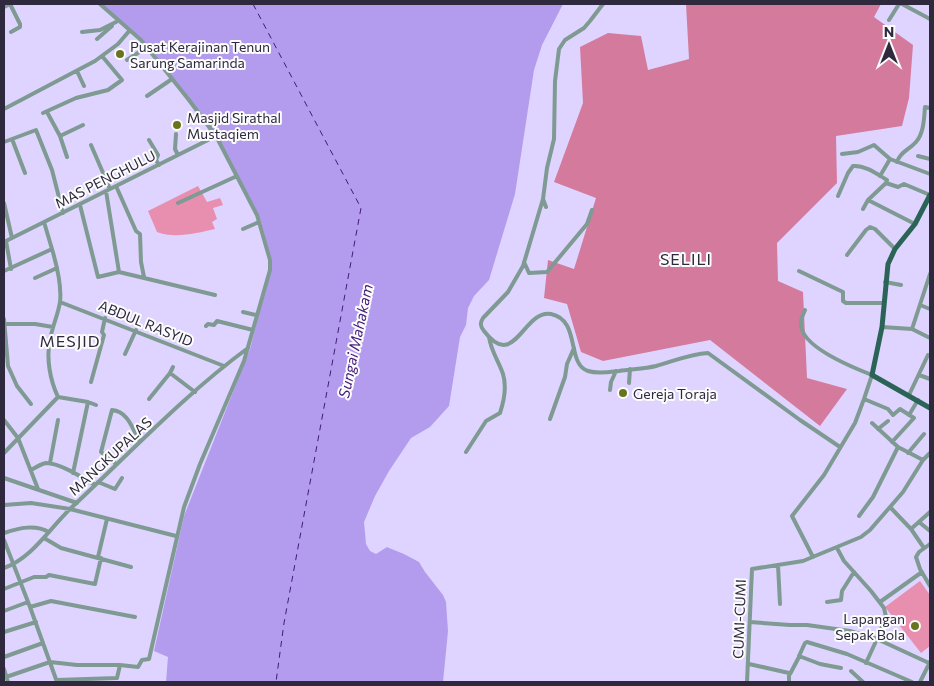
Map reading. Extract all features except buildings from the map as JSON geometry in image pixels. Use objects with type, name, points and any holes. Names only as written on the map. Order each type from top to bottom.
[{"type":"main road","points":[[930,195],[915,224],[896,249],[888,264],[882,327],[872,375],[930,408]]},
{"type":"street","points":[[4,7],[10,4],[20,24],[11,32]]},
{"type":"street","points":[[8,682],[5,673],[50,662],[136,667],[139,666],[142,660],[149,660],[184,507],[200,464],[244,361],[270,266],[267,246],[259,222],[216,136],[147,46],[100,4]]},
{"type":"street","points":[[603,4],[584,28],[565,40],[559,49],[556,71],[554,139],[547,168],[543,199],[524,262],[508,292],[481,322],[482,329],[499,344],[511,344],[535,319],[545,314],[552,314],[558,317],[571,332],[577,359],[584,369],[596,372],[654,366],[693,354],[708,353],[840,447]]},
{"type":"street","points":[[889,20],[900,4],[930,20]]},
{"type":"street","points":[[82,32],[100,30],[117,21]]},
{"type":"street","points":[[97,39],[117,21]]},
{"type":"street","points":[[4,109],[102,56],[118,44],[130,30]]},
{"type":"street","points":[[127,60],[147,46]]},
{"type":"street","points":[[67,157],[60,136],[45,112],[76,98],[108,90],[122,80],[102,56]]},
{"type":"street","points":[[77,71],[84,86]]},
{"type":"street","points":[[147,96],[172,79]]},
{"type":"street","points":[[897,162],[902,153],[919,138],[925,107],[929,108]]},
{"type":"street","points":[[60,136],[83,126]]},
{"type":"street","points":[[4,142],[34,129],[40,137],[52,170],[63,213]]},
{"type":"street","points":[[176,134],[177,153]]},
{"type":"street","name":"MAS PENGHULU","points":[[5,242],[80,205],[177,153],[216,136]]},
{"type":"street","points":[[12,139],[25,173]]},
{"type":"street","points":[[149,140],[158,155],[158,163]]},
{"type":"street","points":[[91,145],[108,190],[119,272]]},
{"type":"street","points":[[842,154],[858,152],[874,145],[890,160],[930,174]]},
{"type":"street","points":[[918,156],[930,159]]},
{"type":"street","points":[[880,176],[890,160]]},
{"type":"street","points":[[838,196],[853,166],[860,166],[880,176],[887,180],[886,183]]},
{"type":"street","points":[[178,203],[237,176]]},
{"type":"street","points":[[886,183],[898,187],[904,184],[930,195]]},
{"type":"street","points":[[863,209],[868,200],[886,183]]},
{"type":"street","points":[[116,186],[136,231],[140,234],[141,262],[144,277]]},
{"type":"street","points":[[543,199],[546,207]]},
{"type":"street","points":[[868,200],[915,224]]},
{"type":"street","points":[[4,202],[12,238]]},
{"type":"street","points":[[80,205],[98,277],[119,272],[215,295]]},
{"type":"street","points":[[524,262],[529,273],[546,272],[587,224],[592,210]]},
{"type":"street","points":[[44,222],[57,268],[60,302],[48,354],[52,380],[58,397]]},
{"type":"street","points":[[243,228],[259,222]]},
{"type":"street","points":[[847,255],[870,227],[875,229],[896,249]]},
{"type":"street","points":[[5,242],[11,268]]},
{"type":"street","points":[[4,271],[52,249]]},
{"type":"street","points":[[35,278],[57,268]]},
{"type":"street","points":[[799,271],[843,292],[846,303],[883,303]]},
{"type":"street","points":[[912,329],[930,274]]},
{"type":"street","points":[[885,282],[901,285]]},
{"type":"street","name":"ABDUL RASYID","points":[[60,302],[136,330],[224,366]]},
{"type":"street","points":[[920,305],[930,308]]},
{"type":"street","points":[[805,310],[801,320],[802,330],[817,347],[849,366],[872,375],[854,423],[824,475],[792,516],[813,557]]},
{"type":"street","points":[[243,312],[256,315]]},
{"type":"street","points":[[91,382],[104,334],[102,332],[105,318]]},
{"type":"street","points":[[4,319],[8,366],[17,386],[31,404]]},
{"type":"street","points":[[206,326],[208,324],[214,325],[217,321],[253,330]]},
{"type":"street","points":[[4,324],[35,324],[53,327]]},
{"type":"street","points":[[882,327],[912,329],[930,337]]},
{"type":"street","points":[[125,354],[136,330]]},
{"type":"street","points":[[466,452],[486,421],[500,414],[505,392],[503,374],[489,337]]},
{"type":"street","points":[[550,419],[574,347]]},
{"type":"street","name":"MANGKUPALAS","points":[[4,568],[13,564],[44,538],[70,509],[116,464],[224,366],[248,348]]},
{"type":"street","points":[[909,395],[928,355]]},
{"type":"street","points":[[149,399],[174,368]]},
{"type":"street","points":[[629,383],[630,369]]},
{"type":"street","points":[[610,390],[616,371]]},
{"type":"street","points":[[170,373],[195,392]]},
{"type":"street","points":[[919,375],[930,378]]},
{"type":"street","points":[[58,397],[96,405]]},
{"type":"street","points":[[4,453],[58,397]]},
{"type":"street","points":[[864,399],[888,410],[893,415],[900,409],[914,419],[892,442]]},
{"type":"street","points":[[909,414],[918,400]]},
{"type":"street","points":[[73,472],[88,402]]},
{"type":"street","points":[[107,405],[129,420],[140,442]]},
{"type":"street","points":[[112,410],[101,452],[116,464]]},
{"type":"street","points":[[4,420],[18,438],[38,489]]},
{"type":"street","points":[[50,463],[58,420]]},
{"type":"street","points":[[878,429],[888,421]]},
{"type":"street","points":[[872,423],[898,447],[923,460]]},
{"type":"street","points":[[908,453],[924,434]]},
{"type":"street","points":[[859,516],[872,497],[898,447]]},
{"type":"street","name":"CUMI-CUMI","points":[[747,682],[752,570],[813,557],[861,537],[870,530],[903,492],[923,460],[930,455]]},
{"type":"street","points":[[31,470],[50,463],[97,484],[114,489],[122,478]]},
{"type":"street","points":[[4,478],[77,503]]},
{"type":"street","points":[[4,505],[31,503],[70,509],[176,536]]},
{"type":"street","points":[[890,507],[924,548]]},
{"type":"street","points":[[911,530],[930,512]]},
{"type":"street","points":[[4,589],[36,577],[50,575],[95,584],[108,519]]},
{"type":"street","points":[[919,522],[930,531]]},
{"type":"street","points":[[4,533],[33,527],[49,532]]},
{"type":"street","points":[[44,538],[61,548],[131,567]]},
{"type":"street","points":[[4,540],[57,681],[117,680],[120,665]]},
{"type":"street","points":[[930,544],[919,552],[916,557],[930,586]]},
{"type":"street","points":[[837,548],[844,561],[880,602],[886,617],[866,663]]},
{"type":"street","points":[[778,565],[780,604]]},
{"type":"street","points":[[827,602],[840,600],[842,591],[854,572]]},
{"type":"street","points":[[880,602],[922,572]]},
{"type":"street","points":[[4,610],[51,601],[135,617]]},
{"type":"street","points":[[4,632],[36,622]]},
{"type":"street","points":[[750,622],[807,625],[850,631],[877,639],[930,662],[920,682]]},
{"type":"street","points":[[789,682],[790,674],[806,642],[847,654],[912,682]]},
{"type":"street","points":[[4,657],[44,643]]},
{"type":"street","points":[[799,657],[820,664],[842,668]]},
{"type":"street","points":[[748,664],[790,674]]},
{"type":"street","points":[[851,671],[863,682]]},
{"type":"shaded area","points":[[686,4],[881,4],[874,17],[913,45],[909,98],[902,126],[836,136],[837,183],[777,243],[778,281],[803,292],[807,378],[847,389],[820,426],[710,340],[603,361],[581,352],[567,304],[544,298],[548,260],[574,269],[596,198],[554,182],[583,103],[580,47],[608,33],[641,36],[648,70],[689,59]]},
{"type":"shaded area","points":[[198,186],[207,202],[220,198],[223,205],[213,208],[217,219],[212,222],[215,229],[179,235],[157,232],[148,211]]},
{"type":"shaded area","name":"Lapangan Sepak Bola","points":[[920,581],[930,595],[930,646],[921,653],[885,607]]},
{"type":"water","name":"Sungai Mahakam","points":[[101,4],[563,4],[542,45],[534,70],[515,194],[489,280],[474,296],[468,308],[466,325],[460,337],[449,406],[430,427],[411,438],[375,496],[364,522],[366,544],[370,551],[376,554],[387,547],[419,562],[443,595],[446,602],[448,631],[443,682],[166,682],[168,657],[154,651],[184,516],[250,349],[272,262],[260,219],[225,152],[141,38]]},
{"type":"ferry route","points":[[253,4],[361,208],[284,623],[276,682]]},
{"type":"place","name":"Pusat Kerajinan Tenun Sarung Samarinda","points":[[120,54]]},
{"type":"place","name":"Masjid Sirathal Mustaqiem","points":[[177,125]]},
{"type":"place","name":"Gereja Toraja","points":[[623,393]]},
{"type":"place","name":"Lapangan Sepak Bola","points":[[915,626]]},
{"type":"district","name":"SELILI","points":[[686,258]]},
{"type":"district","name":"MESJID","points":[[70,340]]}]
